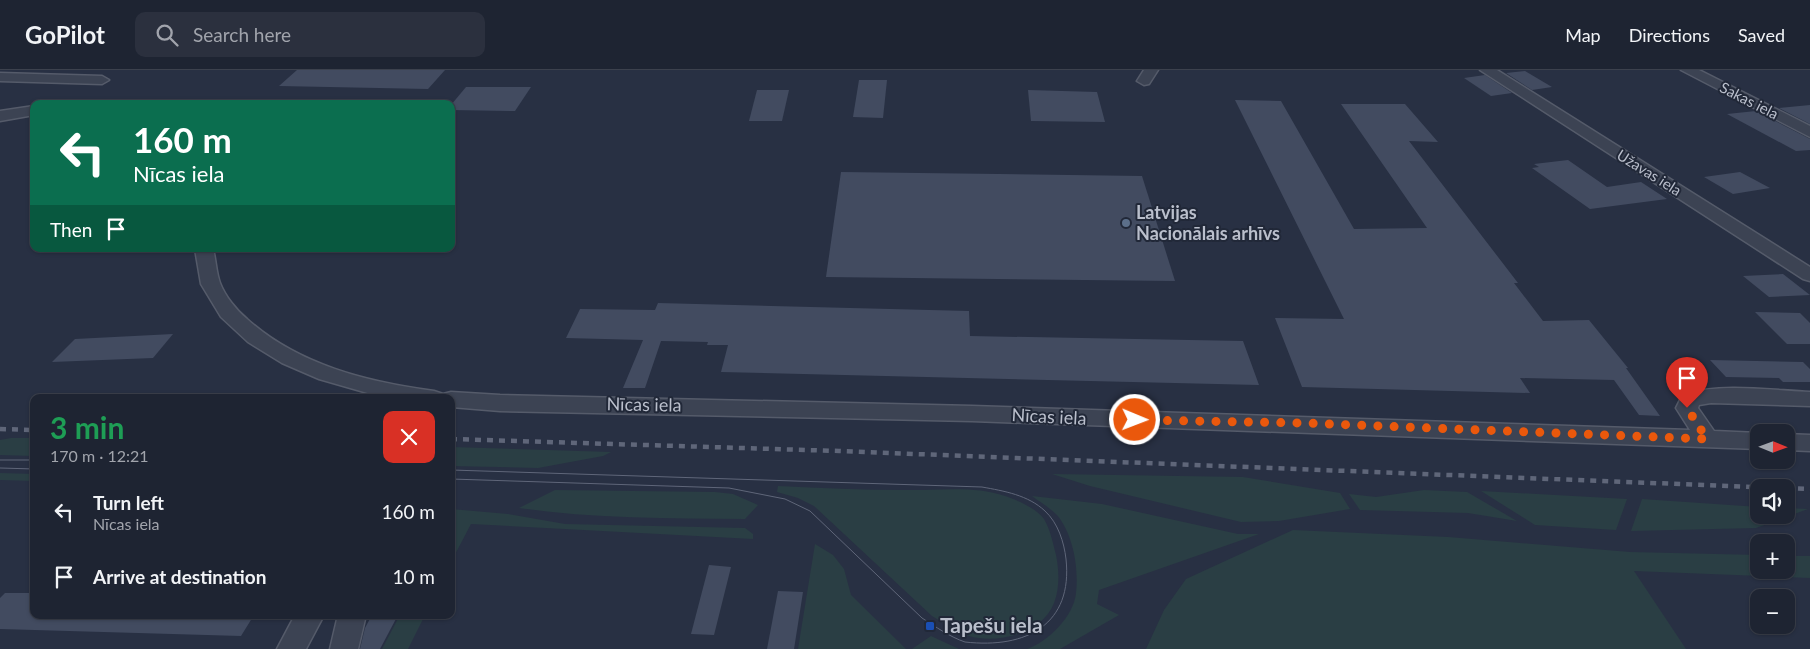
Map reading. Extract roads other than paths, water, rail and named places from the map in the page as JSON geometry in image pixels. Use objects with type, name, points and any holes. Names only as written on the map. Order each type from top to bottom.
[{"type":"street","name":"Užavas iela","points":[[1487,70],[1810,275]]},
{"type":"street","name":"Sakas iela","points":[[1688,70],[1810,132]]},
{"type":"street","points":[[0,77],[102,80]]},
{"type":"street","points":[[0,116],[30,111]]},
{"type":"street","points":[[204,252],[209,284],[231,314],[263,343],[309,368],[367,387],[410,394]]},
{"type":"street","points":[[1707,439],[1687,408],[1691,400],[1711,396],[1810,399]]},
{"type":"street","name":"Nīcas iela","points":[[455,399],[500,403],[925,412],[1098,419],[1304,423],[1750,441]]},
{"type":"street","points":[[1795,442],[1810,443]]},
{"type":"street","points":[[291,649],[308,619]]},
{"type":"street","points":[[344,649],[351,619]]},
{"type":"tram line","points":[[0,460],[30,460]]},
{"type":"tram line","points":[[0,468],[30,469]]},
{"type":"tram line","points":[[455,470],[982,487],[1023,497],[1050,516],[1060,533],[1064,546],[1066,582],[1062,600],[1053,616],[1041,627],[1026,636],[1008,641],[987,643],[965,642],[948,635],[922,618],[810,511],[785,499],[729,488],[455,479]]},
{"type":"railway","points":[[0,429],[30,430]]},
{"type":"railway","points":[[455,439],[839,451],[1750,487]]},
{"type":"railway","points":[[1795,488],[1810,489]]},
{"type":"place","name":"Latvijas Nacionālais arhīvs","points":[[1126,223]]},
{"type":"place","name":"Tapešu iela","points":[[930,626]]}]
